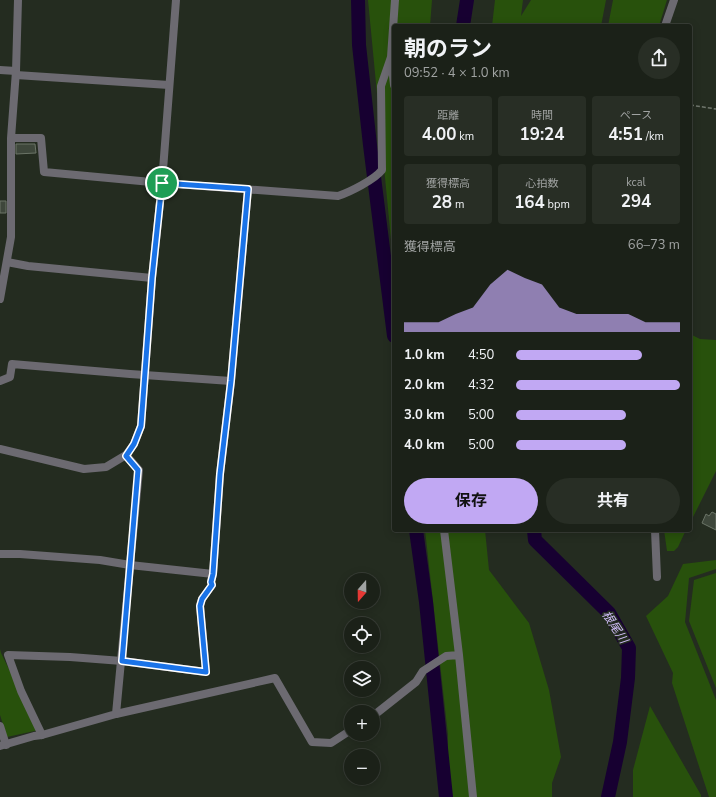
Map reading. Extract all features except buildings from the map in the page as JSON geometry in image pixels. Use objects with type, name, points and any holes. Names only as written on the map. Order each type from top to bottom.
[{"type":"street","points":[[0,299],[11,237],[11,138],[16,74],[18,0]]},
{"type":"street","points":[[0,449],[84,469],[106,467],[126,456],[134,444],[141,426],[176,0]]},
{"type":"street","points":[[393,24],[395,0]]},
{"type":"street","points":[[666,24],[674,0]]},
{"type":"street","points":[[392,42],[392,66]]},
{"type":"street","points":[[11,138],[41,138],[44,172],[162,183],[338,196],[345,194],[379,174],[382,170],[381,86],[391,56]]},
{"type":"street","points":[[0,70],[16,74],[169,85]]},
{"type":"street","points":[[42,735],[21,691],[8,655],[70,657],[122,661],[206,672],[200,606],[202,599],[212,585],[211,582],[213,574],[220,474],[231,381],[248,189]]},
{"type":"street","points":[[7,262],[28,266],[152,278]]},
{"type":"street","points":[[0,381],[10,377],[12,364],[231,381]]},
{"type":"street","points":[[116,714],[122,661],[138,470],[126,456]]},
{"type":"street","points":[[444,532],[459,655],[473,797]]},
{"type":"street","points":[[655,532],[657,577]]},
{"type":"street","points":[[0,554],[100,560],[130,565],[213,574]]},
{"type":"street","points":[[380,710],[416,682],[423,672],[446,656],[459,655]]},
{"type":"street","points":[[0,726],[3,746],[116,714],[274,678],[312,742],[331,743],[344,735]]},
{"type":"path","points":[[692,105],[716,109]]},
{"type":"green space","points":[[368,0],[432,0],[430,24],[392,24],[392,250]]},
{"type":"green space","points":[[495,0],[523,0],[521,16],[531,0],[606,0],[601,24],[492,24]]},
{"type":"green space","points":[[613,0],[667,0],[660,24],[608,24]]},
{"type":"green space","points":[[692,335],[700,339],[716,340],[716,471],[692,519]]},
{"type":"green space","points":[[425,532],[485,532],[489,570],[529,623],[549,690],[561,757],[552,783],[552,797],[448,797],[448,735]]},
{"type":"green space","points":[[664,532],[685,532],[678,547],[674,551],[667,551]]},
{"type":"green space","points":[[716,560],[716,569],[689,578],[685,622],[716,700],[716,797],[709,797],[672,683],[673,673],[646,616],[668,596],[683,564]]},
{"type":"green space","points":[[716,573],[716,688],[689,621],[694,580]]},
{"type":"green space","points":[[0,649],[39,730],[7,737],[0,715]]},
{"type":"green space","points":[[650,706],[701,797],[633,797],[633,770]]},
{"type":"waterway","points":[[358,0],[359,45],[392,320]]},
{"type":"waterway","name":"根尾川","points":[[463,24],[467,0]]},
{"type":"waterway","points":[[416,532],[426,602],[446,797]]},
{"type":"waterway","name":"根尾川","points":[[534,532],[535,540],[609,613],[629,648],[628,678],[620,742],[608,797]]},
{"type":"route","points":[[162,183],[248,189],[231,381],[220,474],[213,574],[211,582],[212,585],[202,599],[200,606],[206,672],[122,661],[138,470],[126,456],[134,444],[141,426],[152,278],[162,183]]}]
